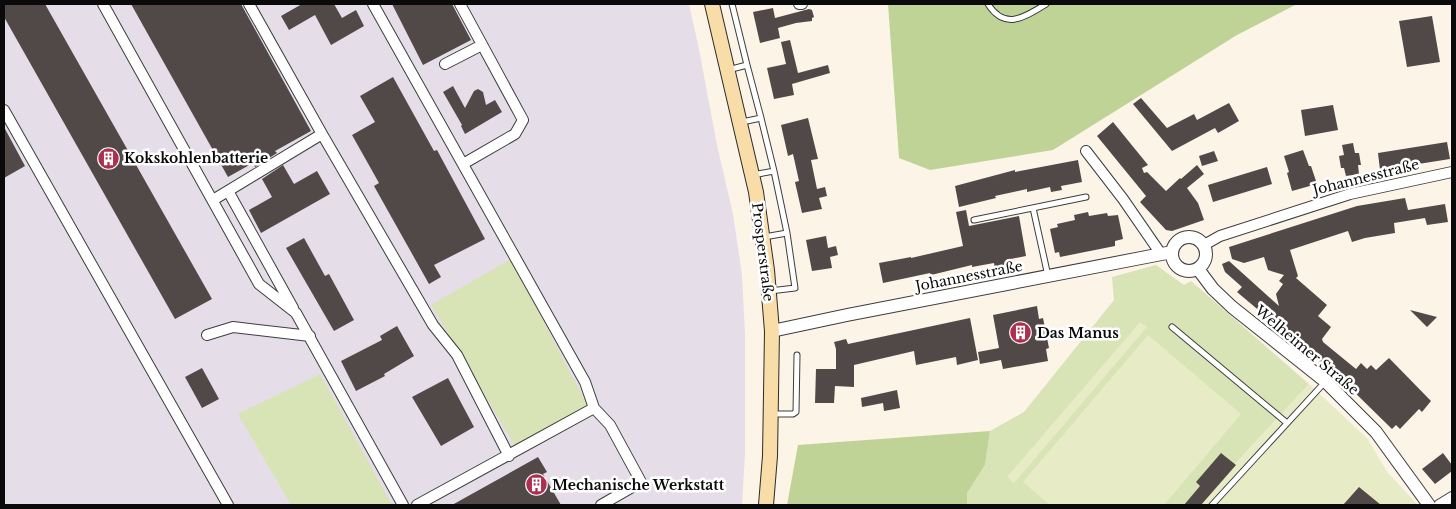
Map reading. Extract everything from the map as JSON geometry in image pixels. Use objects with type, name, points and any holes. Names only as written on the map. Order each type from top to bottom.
[{"type":"main road","name":"Prosperstraße","points":[[712,4],[752,175],[763,238],[769,291],[772,331],[771,414],[766,505]]},
{"type":"street","points":[[103,4],[259,284],[296,313]]},
{"type":"street","points":[[249,4],[433,325],[457,355],[509,456]]},
{"type":"street","points":[[373,4],[585,382],[594,408],[610,425],[641,482],[601,505]]},
{"type":"street","points":[[460,4],[523,120],[515,134],[463,164]]},
{"type":"street","points":[[445,64],[482,45]]},
{"type":"street","points":[[4,110],[228,505]]},
{"type":"street","points":[[212,200],[322,134]]},
{"type":"street","points":[[1086,151],[1166,253],[1180,268],[1185,271],[1198,269],[1206,258],[1207,251],[1204,245]]},
{"type":"street","name":"Johannesstraße","points":[[772,331],[1166,253],[1176,242],[1186,237],[1196,238],[1204,245],[1220,236],[1350,194],[1452,172]]},
{"type":"street","points":[[228,190],[403,505]]},
{"type":"street","name":"Welheimer Straße","points":[[1198,269],[1213,290],[1325,381],[1376,432],[1429,505]]},
{"type":"street","points":[[207,335],[233,327],[310,336]]},
{"type":"street","points":[[417,505],[594,408]]},
{"type":"street","points":[[1439,505],[1452,497]]},
{"type":"lane","points":[[732,4],[774,171],[787,233],[795,288],[769,291]]},
{"type":"lane","points":[[988,4],[993,12],[1004,19],[1014,19],[1026,16],[1046,4]]},
{"type":"lane","points":[[728,70],[747,65]]},
{"type":"lane","points":[[740,123],[761,118]]},
{"type":"lane","points":[[752,175],[774,171]]},
{"type":"lane","points":[[974,220],[1086,197]]},
{"type":"lane","points":[[1033,208],[1048,276]]},
{"type":"lane","points":[[763,238],[787,233]]},
{"type":"lane","points":[[1172,327],[1287,423]]},
{"type":"lane","points":[[771,414],[793,414],[796,412],[797,355]]},
{"type":"lane","points":[[1212,505],[1325,381]]},
{"type":"shaded area","points":[[4,4],[689,4],[717,145],[733,214],[742,275],[745,334],[745,454],[742,505],[4,505]]},
{"type":"green space","points":[[888,4],[1297,4],[1237,35],[1053,150],[930,170],[899,158]]},
{"type":"green space","points":[[511,259],[588,407],[517,449],[431,305]]},
{"type":"green space","points":[[1156,265],[1184,285],[1191,281],[1309,384],[1197,505],[967,505],[967,493],[985,465],[990,431],[1024,412],[1114,300],[1112,277]]},
{"type":"green space","points":[[1140,322],[1147,327],[1014,483],[1007,477]]},
{"type":"green space","points":[[1148,335],[1241,414],[1164,505],[1050,505],[1023,482]]},
{"type":"green space","points":[[320,374],[392,505],[291,505],[238,414]]},
{"type":"green space","points":[[1309,384],[1367,438],[1388,473],[1418,505],[1197,505]]},
{"type":"green space","points":[[990,431],[985,465],[967,493],[967,505],[787,505],[798,445]]},
{"type":"building","name":"Kokskohlenbatterie","points":[[4,4],[45,4],[212,299],[175,319],[4,17]]},
{"type":"building","points":[[131,4],[241,4],[311,131],[275,151],[277,153],[255,167],[253,163],[228,177]]},
{"type":"building","points":[[302,4],[334,4],[342,18],[356,10],[364,26],[331,45],[315,15],[289,30],[281,16]]},
{"type":"building","points":[[392,4],[452,4],[471,40],[423,65]]},
{"type":"building","points":[[773,8],[775,18],[809,9],[812,10],[814,17],[812,21],[778,28],[780,38],[760,43],[753,12]]},
{"type":"building","points":[[1432,16],[1440,62],[1407,67],[1399,21]]},
{"type":"building","points":[[790,40],[798,73],[828,65],[830,73],[792,84],[794,95],[774,99],[767,68],[786,64],[781,42]]},
{"type":"building","points":[[393,77],[434,151],[437,150],[485,239],[434,265],[441,277],[429,284],[374,186],[379,183],[352,135],[375,122],[360,96]]},
{"type":"building","points":[[453,86],[465,108],[474,91],[478,89],[483,92],[486,105],[495,100],[502,112],[465,134],[462,125],[443,92]]},
{"type":"building","points":[[1141,98],[1167,128],[1194,114],[1197,120],[1229,103],[1239,121],[1218,133],[1215,128],[1172,151],[1133,104]]},
{"type":"building","points":[[1333,105],[1338,130],[1305,136],[1301,110]]},
{"type":"building","points":[[808,118],[818,159],[811,160],[817,189],[825,187],[827,196],[819,198],[822,209],[802,213],[795,182],[799,181],[793,154],[788,156],[781,125]]},
{"type":"building","points":[[1113,122],[1148,165],[1142,168],[1144,173],[1147,172],[1166,191],[1197,165],[1204,174],[1187,188],[1198,203],[1204,220],[1172,231],[1166,230],[1140,202],[1146,196],[1097,136]]},
{"type":"building","points":[[4,127],[25,166],[4,178]]},
{"type":"building","points":[[1447,142],[1450,159],[1380,170],[1378,153]]},
{"type":"building","points":[[1353,143],[1355,153],[1359,153],[1361,165],[1358,165],[1359,174],[1346,176],[1344,168],[1341,168],[1339,156],[1344,155],[1342,145]]},
{"type":"building","points":[[1303,150],[1317,184],[1292,191],[1284,156]]},
{"type":"building","points":[[1214,151],[1218,161],[1202,166],[1199,156]]},
{"type":"building","points":[[1078,160],[1082,182],[1061,186],[1062,190],[1051,192],[1050,187],[1027,192],[1027,189],[959,207],[955,186],[1015,170],[1015,172]]},
{"type":"building","points":[[283,165],[294,184],[317,171],[330,194],[261,233],[249,210],[272,197],[262,179]]},
{"type":"building","points":[[1267,167],[1272,184],[1213,202],[1208,185]]},
{"type":"building","points":[[1405,198],[1408,210],[1445,204],[1448,222],[1427,225],[1425,218],[1394,223],[1395,233],[1352,242],[1348,231],[1290,250],[1298,276],[1296,278],[1327,305],[1318,316],[1331,327],[1322,339],[1323,342],[1356,369],[1361,363],[1367,369],[1371,365],[1376,370],[1389,358],[1431,401],[1422,412],[1419,409],[1400,429],[1396,425],[1392,429],[1343,381],[1237,292],[1242,287],[1225,272],[1222,264],[1229,261],[1279,306],[1276,294],[1283,284],[1279,281],[1284,275],[1268,270],[1264,257],[1244,263],[1232,259],[1229,247],[1357,206]]},
{"type":"building","points":[[966,210],[969,226],[1019,216],[1026,256],[1006,260],[1007,266],[995,269],[994,263],[972,267],[972,265],[931,275],[930,273],[883,283],[879,263],[963,246],[956,212]]},
{"type":"building","points":[[1088,212],[1089,216],[1107,213],[1108,216],[1118,215],[1123,239],[1115,241],[1115,246],[1060,257],[1059,252],[1055,253],[1050,229],[1058,227],[1057,224],[1075,220],[1074,215]]},
{"type":"building","points":[[826,236],[828,248],[836,246],[838,255],[830,257],[832,268],[812,271],[806,240]]},
{"type":"building","points":[[304,238],[325,276],[329,274],[354,320],[334,331],[286,248]]},
{"type":"building","name":"Das Manus","points":[[1037,306],[1039,319],[1043,318],[1049,348],[1046,349],[1048,361],[1003,369],[1001,360],[980,364],[978,352],[999,348],[993,315]]},
{"type":"building","points":[[1410,310],[1437,317],[1427,327]]},
{"type":"building","points":[[970,318],[978,360],[957,365],[956,357],[916,365],[914,351],[854,365],[854,387],[835,386],[834,403],[815,403],[816,369],[836,369],[834,342],[846,339],[848,344]]},
{"type":"building","points":[[397,326],[414,356],[384,374],[385,376],[356,391],[341,361],[382,340],[380,336]]},
{"type":"building","points":[[202,368],[219,399],[202,408],[185,377]]},
{"type":"building","points":[[448,378],[474,427],[441,446],[412,397]]},
{"type":"building","points":[[897,390],[900,408],[884,411],[883,403],[862,407],[861,398]]},
{"type":"building","points":[[1221,453],[1236,465],[1201,505],[1184,505],[1200,486],[1196,482]]},
{"type":"building","points":[[1443,453],[1452,465],[1452,471],[1435,484],[1422,469]]},
{"type":"building","points":[[538,457],[547,472],[543,474],[561,505],[452,505]]},
{"type":"building","points":[[1359,487],[1381,505],[1343,505]]},
{"type":"place","name":"Kokskohlenbatterie","points":[[108,158]]},
{"type":"place","name":"Das Manus","points":[[1021,333]]},
{"type":"place","name":"Mechanische Werkstatt","points":[[536,485]]}]
